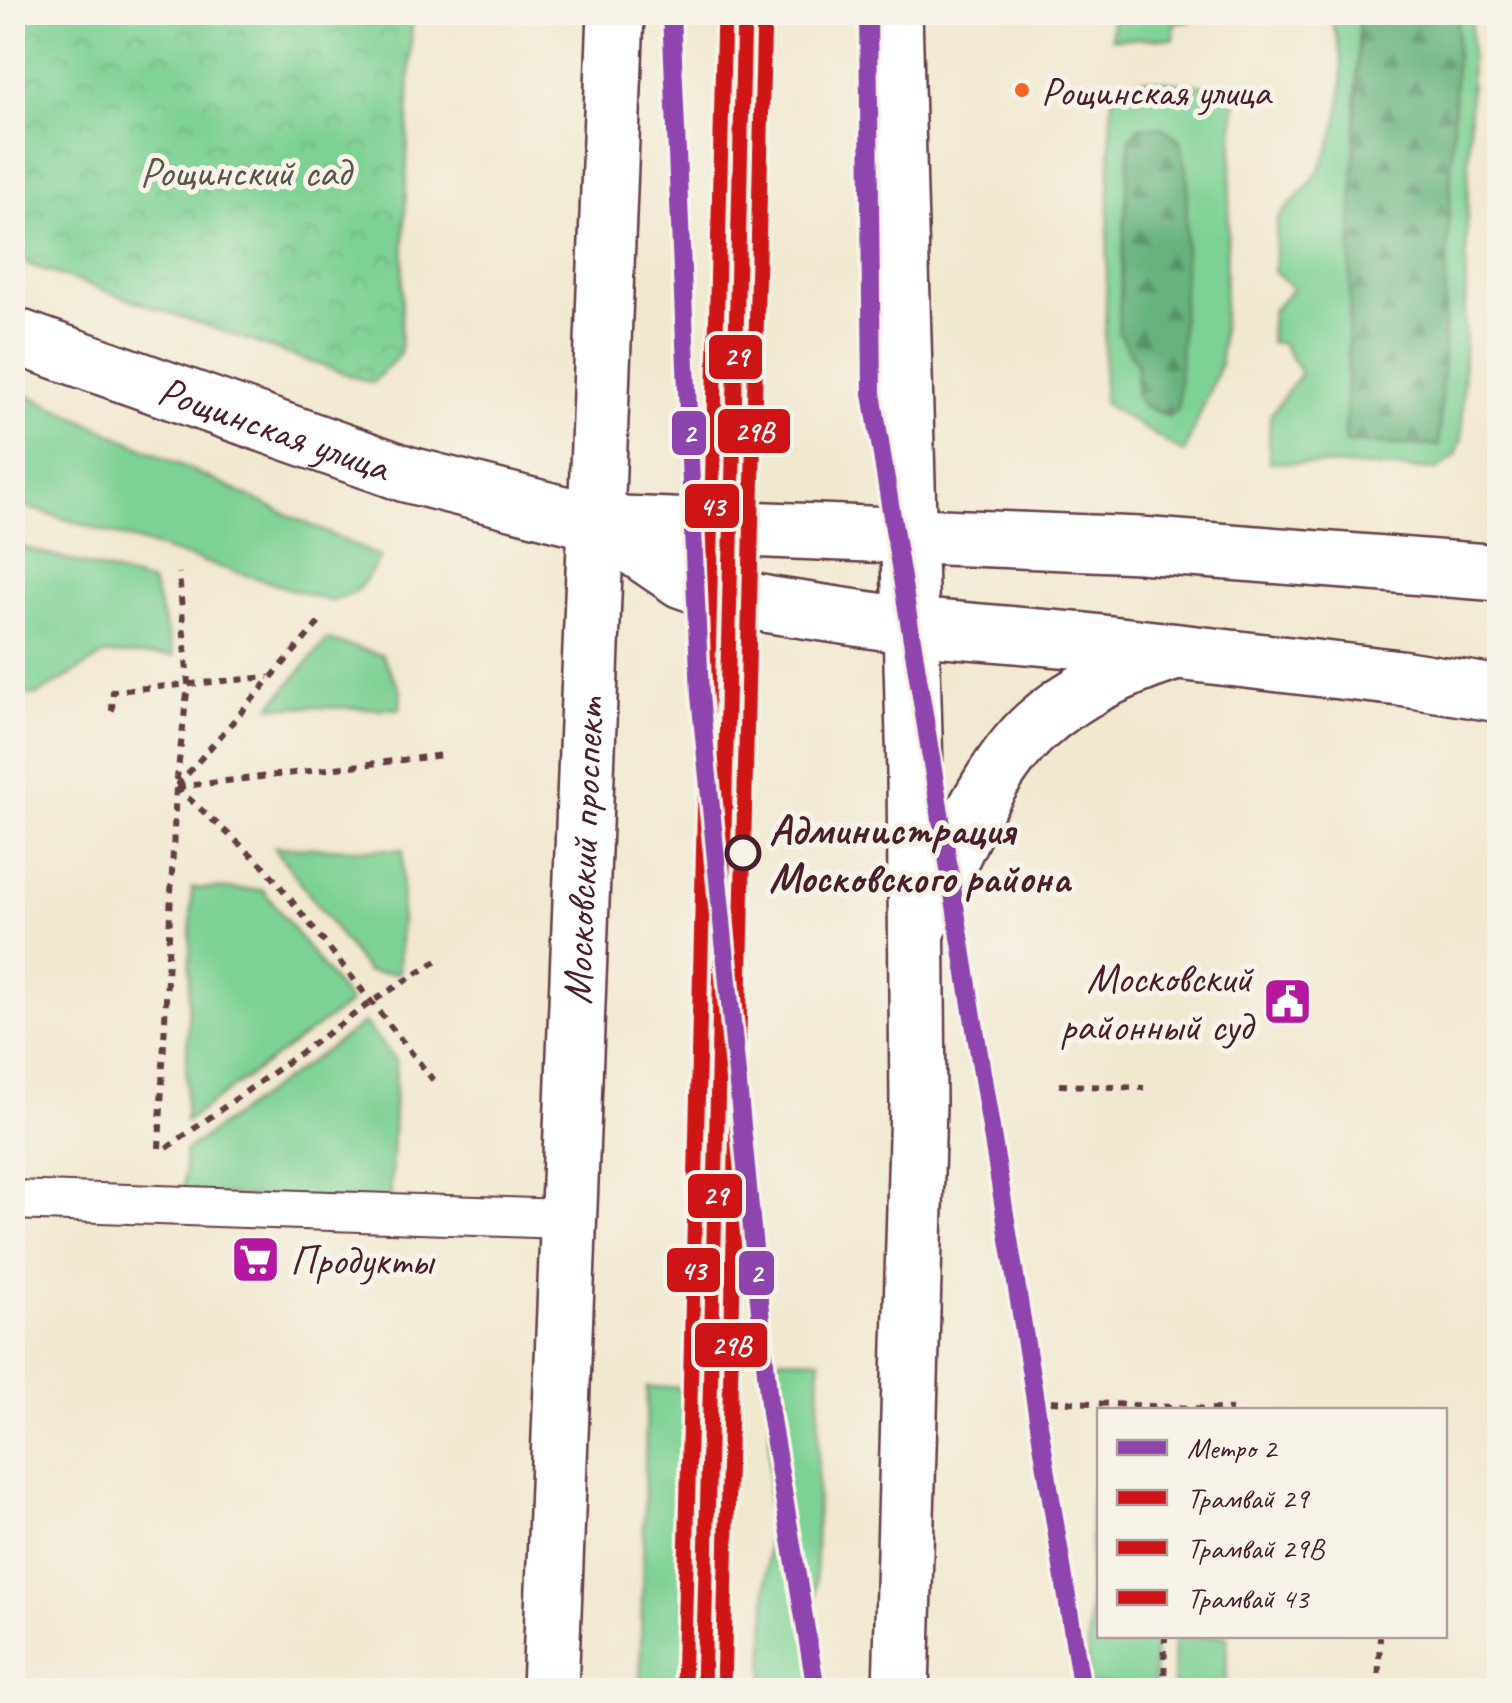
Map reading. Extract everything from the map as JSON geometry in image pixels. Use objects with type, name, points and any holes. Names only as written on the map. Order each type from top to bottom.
[{"type":"main road","name":"Московский проспект","points":[[550,1690],[565,1219],[598,523],[616,12]]},
{"type":"main road","points":[[894,12],[918,1104],[900,1690]]},
{"type":"main road","name":"Рощинская улица","points":[[12,335],[406,474],[598,523],[1140,546],[1500,573]]},
{"type":"main road","name":"Рощинская улица","points":[[598,523],[682,580],[731,597],[910,626],[1176,652],[1400,678],[1500,694]]},
{"type":"main road","points":[[916,930],[995,774],[1034,727],[1082,692],[1130,668],[1176,652]]},
{"type":"lane","points":[[12,1200],[565,1219]]},
{"type":"path","points":[[179,573],[188,684],[176,788],[159,1153],[370,1003],[437,961]]},
{"type":"path","points":[[176,788],[324,617]]},
{"type":"path","points":[[112,711],[113,691],[270,677]]},
{"type":"path","points":[[176,788],[444,755]]},
{"type":"path","points":[[176,788],[265,867],[434,1080]]},
{"type":"path","points":[[1058,1085],[1144,1088]]},
{"type":"path","points":[[1050,1401],[1156,1408]]},
{"type":"path","points":[[1164,1690],[1165,1638]]},
{"type":"path","points":[[1378,1690],[1380,1638]]},
{"type":"green space","name":"Рощинский сад","points":[[13,12],[412,13],[400,354],[372,383],[13,259]]},
{"type":"green space","points":[[1112,13],[1193,13],[1192,21],[1175,22],[1174,39],[1111,38]]},
{"type":"green space","points":[[1328,13],[1472,13],[1462,438],[1456,455],[1437,470],[1269,462],[1270,416],[1301,373],[1282,343],[1270,342],[1272,311],[1293,289],[1274,271],[1277,219],[1306,189],[1324,160],[1341,97],[1340,54]]},
{"type":"green space","points":[[1359,13],[1458,13],[1439,446],[1345,443]]},
{"type":"green space","points":[[1142,79],[1236,88],[1220,365],[1184,453],[1103,403],[1112,97]]},
{"type":"green space","points":[[1139,127],[1161,127],[1180,140],[1188,180],[1178,409],[1168,416],[1142,405],[1136,395],[1137,364],[1118,331],[1130,138]]},
{"type":"green space","points":[[13,389],[380,557],[355,591],[330,601],[13,503]]},
{"type":"green space","points":[[13,545],[152,583],[174,656],[106,654],[37,695],[13,694]]},
{"type":"green space","points":[[327,640],[382,655],[401,691],[400,709],[271,706]]},
{"type":"green space","points":[[274,847],[403,850],[399,973],[367,972]]},
{"type":"green space","points":[[192,888],[263,890],[350,1003],[185,1122]]},
{"type":"green space","points":[[364,1023],[396,1061],[390,1202],[184,1193],[185,1151]]},
{"type":"green space","points":[[772,1358],[820,1359],[813,1690],[764,1690]]},
{"type":"green space","points":[[647,1387],[694,1388],[687,1690],[640,1690]]},
{"type":"green space","points":[[1092,1492],[1097,1492],[1097,1638],[1155,1638],[1154,1686],[1087,1684]]},
{"type":"green space","points":[[1174,1638],[1227,1638],[1226,1687],[1173,1686]]},
{"type":"metro line","name":"2","points":[[671,12],[700,695],[770,1413],[816,1690]]},
{"type":"metro line","name":"2","points":[[868,12],[872,393],[1082,1690]]},
{"type":"tram line","name":"43","points":[[683,1690],[724,12]]},
{"type":"tram line","name":"29","points":[[703,1690],[744,12]]},
{"type":"tram line","name":"29В","points":[[723,1690],[764,12]]},
{"type":"place","name":"Рощинская улица","points":[[1022,90]]},
{"type":"place","name":"Администрация Московского района","points":[[743,853]]},
{"type":"place","name":"Московский районный суд","points":[[1287,1001]]},
{"type":"place","name":"Продукты","points":[[255,1259]]}]
